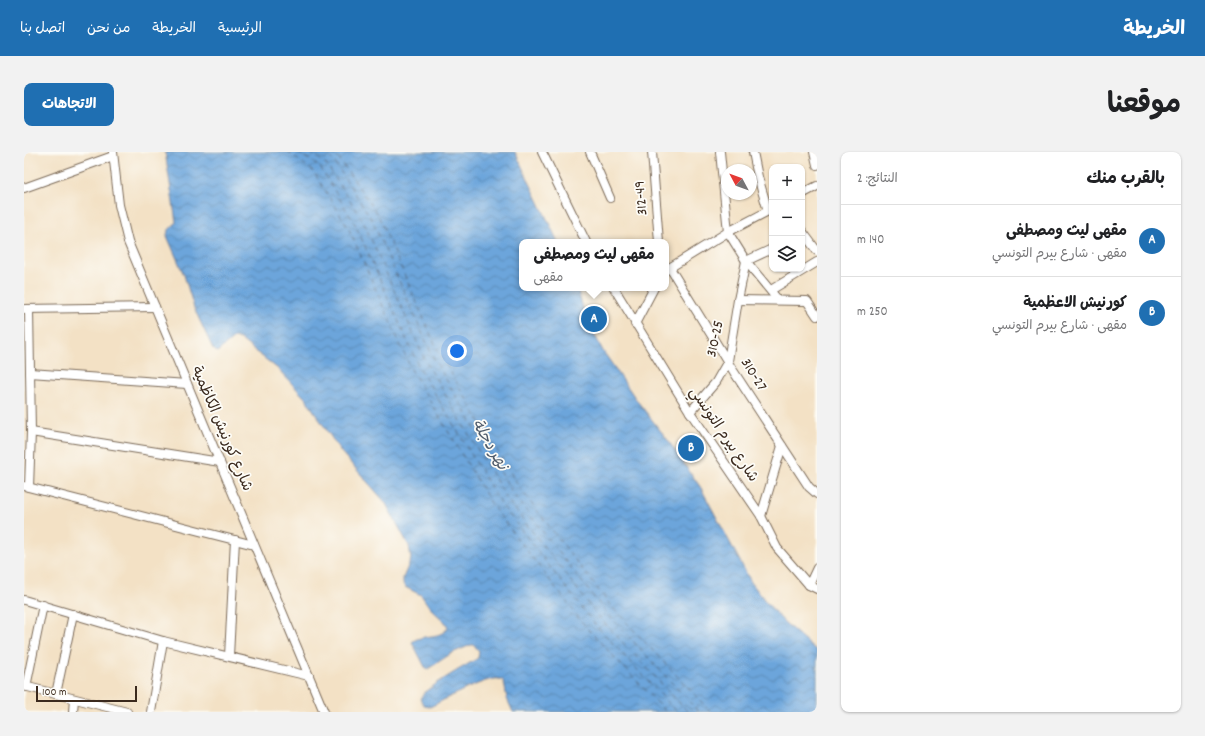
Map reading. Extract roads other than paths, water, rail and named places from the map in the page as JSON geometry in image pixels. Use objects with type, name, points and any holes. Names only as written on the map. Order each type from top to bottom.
[{"type":"street","points":[[542,152],[585,239]]},
{"type":"street","points":[[590,152],[610,198]]},
{"type":"street","name":"312-49","points":[[652,152],[659,239]]},
{"type":"street","points":[[720,152],[728,232],[746,261],[778,300]]},
{"type":"street","points":[[753,152],[758,177],[769,207]]},
{"type":"street","points":[[814,152],[817,165]]},
{"type":"street","points":[[24,188],[113,154]]},
{"type":"street","name":"شارع كورنيش الكاظمية","points":[[113,154],[119,205],[128,242],[324,712]]},
{"type":"street","points":[[805,192],[817,186]]},
{"type":"street","points":[[669,268],[728,232],[769,211]]},
{"type":"street","points":[[805,236],[817,251]]},
{"type":"street","points":[[746,261],[769,250]]},
{"type":"street","name":"310-25","points":[[690,412],[716,382],[728,361],[746,261]]},
{"type":"street","points":[[771,290],[817,262]]},
{"type":"street","name":"310-27","points":[[669,271],[809,487],[817,494]]},
{"type":"street","name":"شارع بيرم التونسي","points":[[616,291],[690,412],[761,516],[777,548],[809,585],[817,589]]},
{"type":"street","points":[[635,324],[652,291]]},
{"type":"street","points":[[738,300],[807,302],[817,316]]},
{"type":"street","points":[[155,307],[26,309],[30,373],[31,432],[27,487],[254,545]]},
{"type":"street","points":[[30,373],[187,384]]},
{"type":"street","points":[[31,432],[220,462]]},
{"type":"street","points":[[761,516],[782,446]]},
{"type":"street","points":[[229,656],[235,540]]},
{"type":"street","points":[[809,585],[817,568]]},
{"type":"street","points":[[24,600],[164,641],[309,676]]},
{"type":"street","points":[[43,605],[25,686],[127,712]]},
{"type":"street","points":[[56,694],[73,614]]},
{"type":"street","points":[[151,712],[164,641]]},
{"type":"street","points":[[73,712],[74,699]]},
{"type":"water","name":"نهر دجلة","points":[[165,152],[515,152],[557,239],[519,239],[519,291],[578,291],[586,318],[603,351],[638,402],[667,439],[701,488],[751,582],[784,622],[817,651],[817,712],[513,712],[507,699],[504,682],[499,679],[485,681],[475,685],[430,707],[424,705],[420,699],[429,689],[478,658],[479,651],[474,645],[471,645],[452,653],[428,669],[425,667],[412,642],[416,639],[441,634],[448,627],[445,622],[430,608],[421,595],[405,587],[403,584],[403,578],[411,559],[409,546],[385,502],[341,452],[306,399],[278,369],[240,339],[235,337],[217,352],[213,349],[194,308],[184,275],[167,236],[168,231],[176,222]]},
{"type":"place","name":"مقهى ليث ومصطفى","points":[[594,319]]},
{"type":"place","name":"كورنيش الاعظمية","points":[[691,448]]}]
